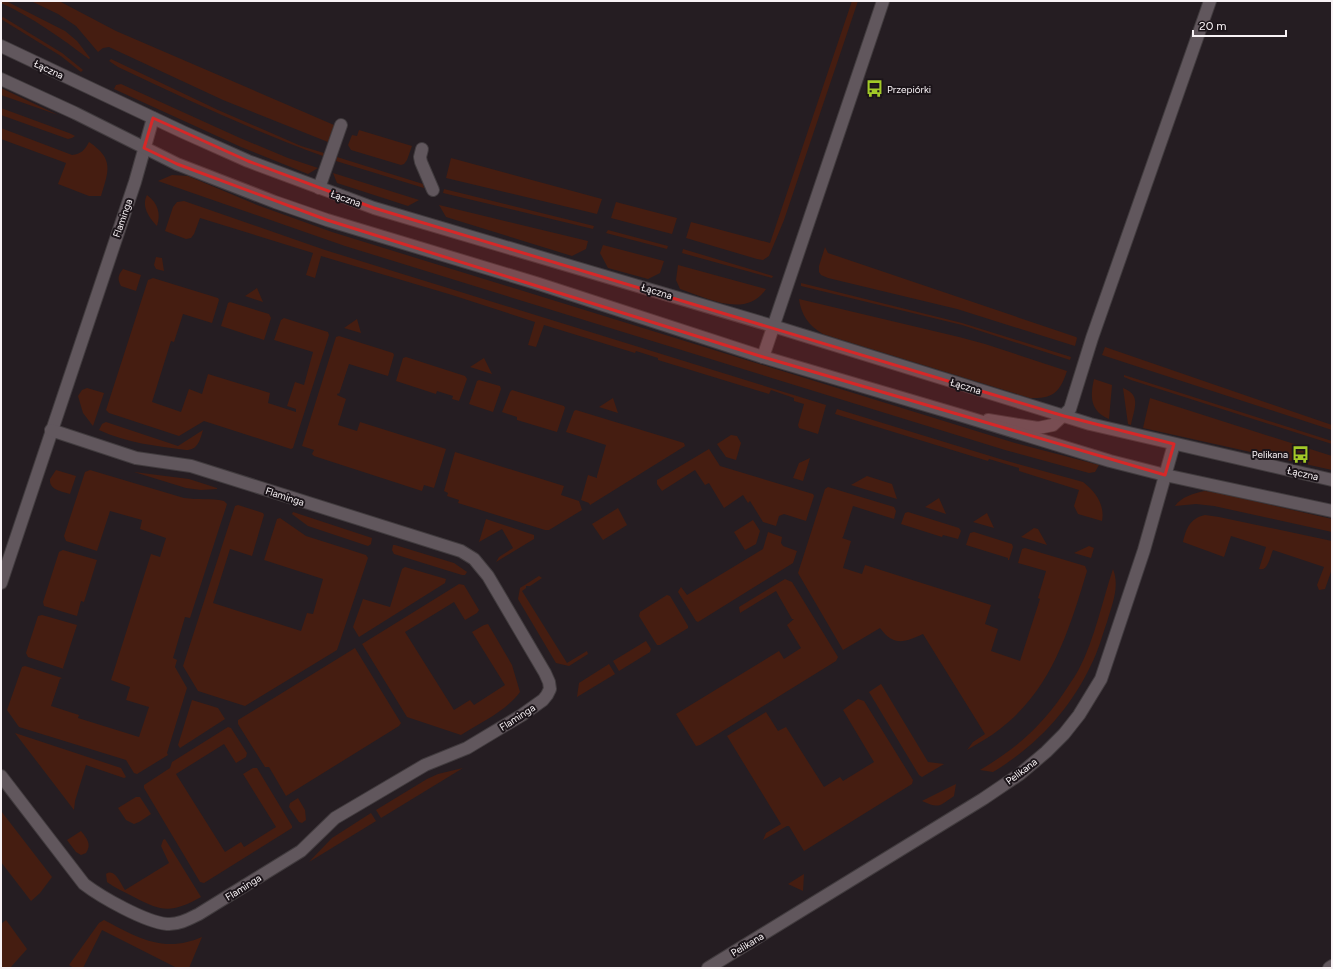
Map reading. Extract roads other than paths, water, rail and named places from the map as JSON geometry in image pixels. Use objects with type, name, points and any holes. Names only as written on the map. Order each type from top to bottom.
[{"type":"street","points":[[763,357],[883,1]]},
{"type":"street","points":[[964,416],[1038,428],[1053,426],[1070,409],[1092,338],[1210,2]]},
{"type":"street","name":"Łączna","points":[[1,46],[153,118],[248,160],[374,208],[773,326],[1064,416],[1117,431],[1332,480]]},
{"type":"street","points":[[1,79],[75,113],[177,164],[275,202],[327,220],[539,284],[763,357],[1110,461],[1165,475],[1332,511]]},
{"type":"street","name":"Flaminga","points":[[1,583],[135,182],[153,118]]},
{"type":"street","points":[[319,188],[341,125]]},
{"type":"street","points":[[422,149],[420,157],[421,162],[433,190]]},
{"type":"street","name":"Flaminga","points":[[1,776],[84,884],[100,895],[144,918],[158,922],[176,923],[198,914],[301,851],[336,818],[425,765],[467,748],[522,715],[543,700],[550,689],[549,682],[545,674],[494,586],[478,563],[467,554],[191,466],[136,458],[51,430]]},
{"type":"street","name":"Pelikana","points":[[708,968],[983,799],[1020,774],[1046,752],[1064,734],[1079,715],[1101,678],[1144,550],[1174,444]]},
{"type":"place","name":"Przepiórki","points":[[874,89]]},
{"type":"place","name":"Pelikana","points":[[1301,454]]}]
